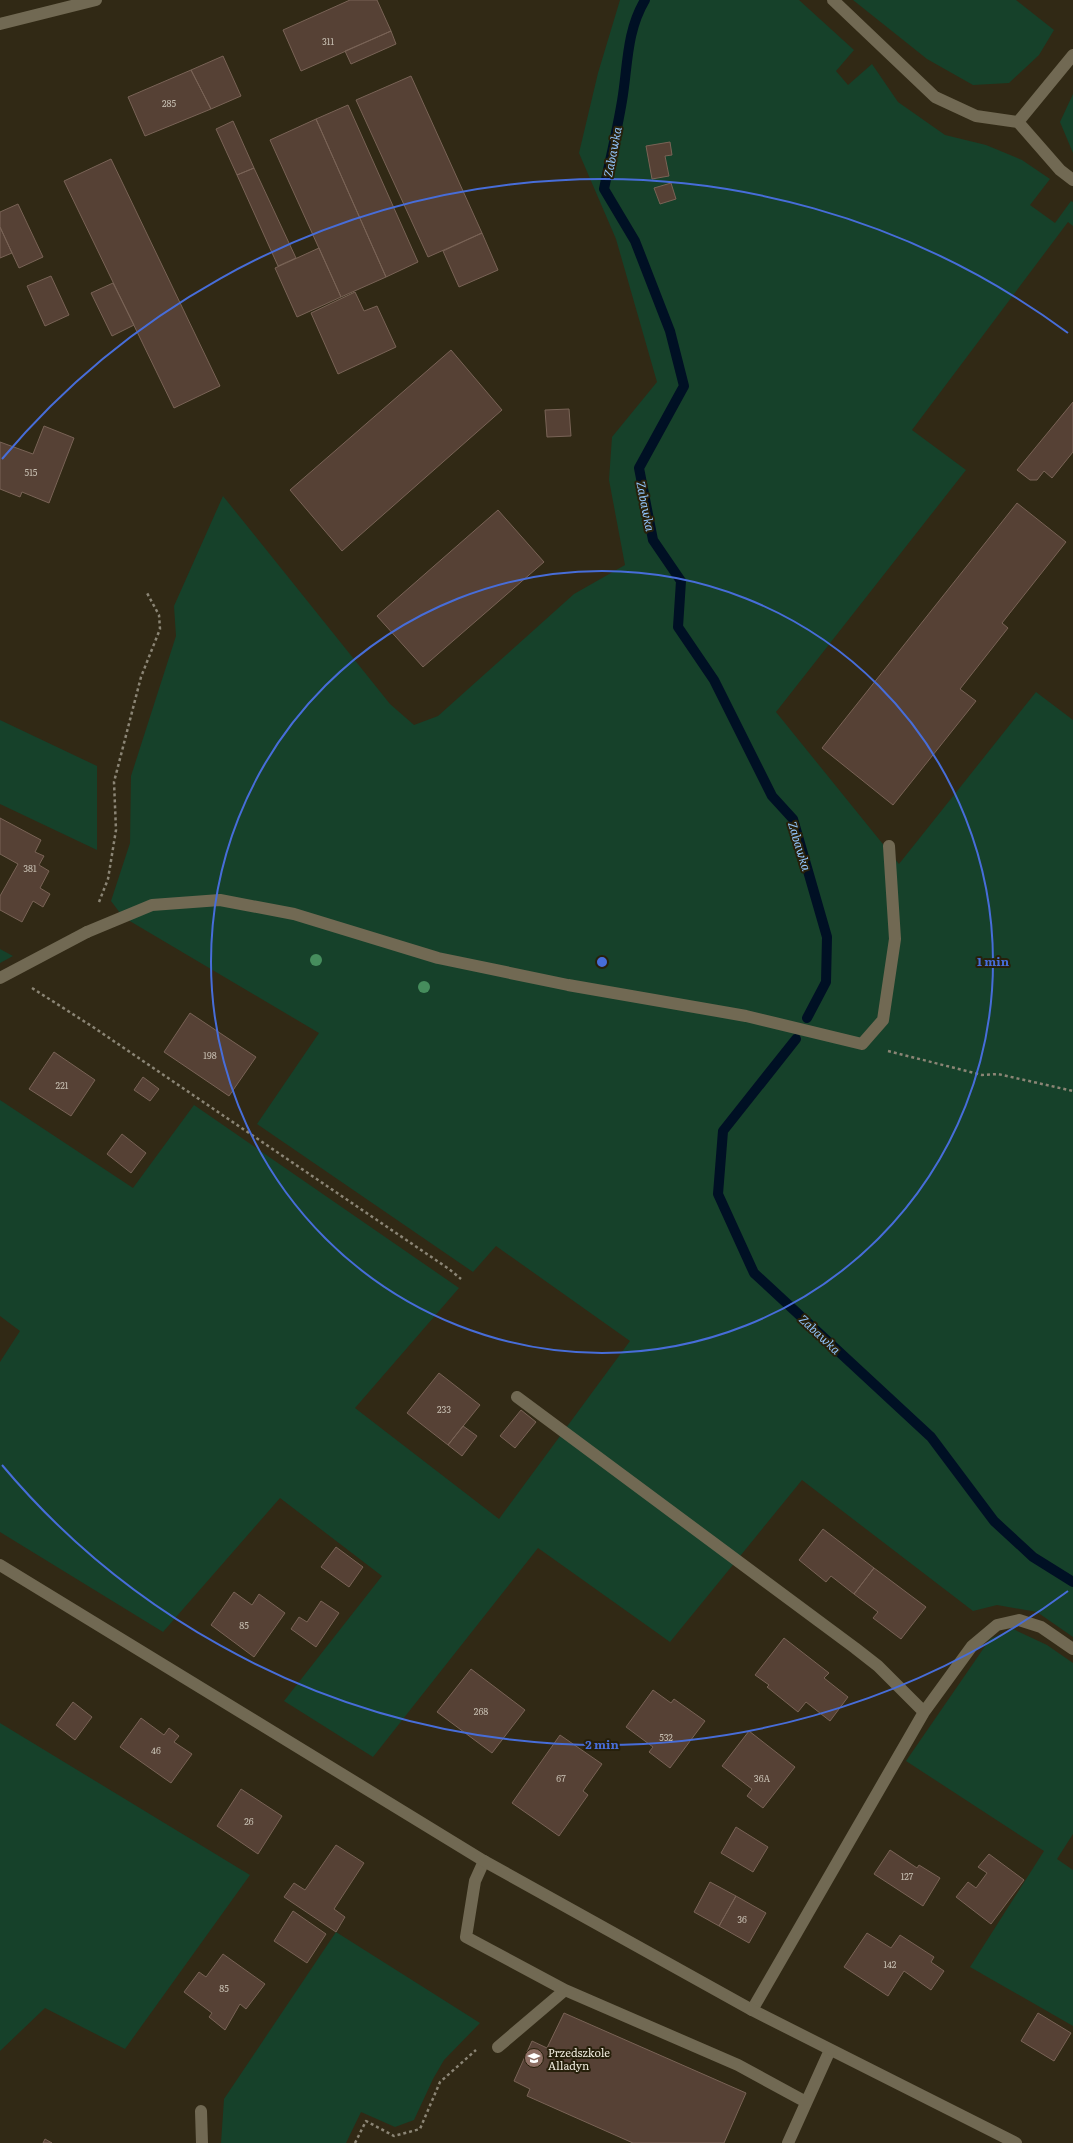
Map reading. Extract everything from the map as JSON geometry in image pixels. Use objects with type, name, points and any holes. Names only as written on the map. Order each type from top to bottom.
[{"type":"street","points":[[0,24],[96,0]]},
{"type":"street","points":[[833,0],[935,97],[976,116],[1018,122],[1060,170],[1073,180]]},
{"type":"street","points":[[1018,122],[1073,55]]},
{"type":"street","points":[[5,976],[86,932],[152,905],[220,900],[294,914],[438,958],[568,985],[746,1016],[862,1044],[883,1020],[895,938],[889,846]]},
{"type":"street","points":[[517,1397],[872,1661],[924,1712]]},
{"type":"street","points":[[0,1566],[484,1860],[752,2010],[1016,2143]]},
{"type":"street","points":[[752,2010],[924,1712],[972,1646],[997,1626],[1019,1620],[1041,1626],[1073,1648]]},
{"type":"street","points":[[484,1860],[474,1881],[466,1937],[565,1990],[738,2065],[806,2102]]},
{"type":"street","points":[[498,2047],[565,1990]]},
{"type":"street","points":[[788,2143],[830,2050]]},
{"type":"street","points":[[201,2110],[202,2143]]},
{"type":"path","points":[[86,932],[108,879],[116,830],[114,782],[141,677],[160,629],[159,615],[147,593]]},
{"type":"path","points":[[5,976],[112,1040],[449,1269],[461,1279]]},
{"type":"path","points":[[862,1044],[982,1075],[998,1074],[1073,1092]]},
{"type":"path","points":[[355,2143],[366,2121],[394,2136],[420,2130],[440,2082],[477,2049],[498,2047]]},
{"type":"green space","points":[[620,0],[799,0],[854,50],[836,71],[848,85],[872,64],[898,102],[945,135],[986,145],[1022,160],[1050,179],[1030,205],[1055,223],[1071,201],[1073,202],[1073,226],[1068,222],[912,430],[966,470],[776,712],[899,864],[1036,692],[1073,720],[1073,1637],[1037,1612],[997,1605],[973,1611],[802,1480],[670,1642],[538,1548],[373,1757],[284,1701],[382,1576],[280,1498],[163,1632],[0,1532],[0,1362],[20,1331],[0,1316],[0,1100],[133,1188],[194,1105],[459,1288],[355,1408],[499,1519],[630,1341],[496,1246],[473,1272],[257,1124],[319,1033],[123,917],[111,901],[130,843],[131,776],[176,636],[174,606],[223,496],[390,704],[414,725],[438,716],[574,594],[625,565],[609,480],[612,437],[657,382],[616,239],[579,153],[598,73]]},
{"type":"green space","points":[[853,0],[1016,0],[1054,30],[1039,55],[1009,83],[973,85],[927,59]]},
{"type":"green space","points":[[1073,94],[1073,153],[1060,122]]},
{"type":"green space","points":[[0,720],[97,766],[97,850],[0,804]]},
{"type":"green space","points":[[0,949],[13,956],[0,963]]},
{"type":"green space","points":[[1013,1629],[1047,1645],[1073,1663],[1073,1834],[1057,1859],[1073,1870],[1073,2026],[970,1967],[1044,1851],[906,1761],[990,1639]]},
{"type":"green space","points":[[0,1723],[250,1875],[125,2049],[45,2008],[0,2051]]},
{"type":"green space","points":[[336,1932],[480,2023],[444,2060],[433,2079],[414,2120],[395,2127],[361,2112],[346,2143],[221,2143],[224,2099]]},
{"type":"building","points":[[350,0],[377,0],[391,31],[301,71],[283,30]]},
{"type":"building","points":[[391,31],[396,44],[351,64],[345,51]]},
{"type":"building","points":[[223,56],[241,96],[211,109],[191,70]]},
{"type":"building","points":[[191,70],[211,109],[145,136],[128,97]]},
{"type":"building","points":[[411,76],[482,233],[428,257],[356,100]]},
{"type":"building","points":[[348,105],[418,262],[386,277],[316,119]]},
{"type":"building","points":[[316,119],[386,277],[341,297],[270,140]]},
{"type":"building","points":[[233,121],[254,168],[237,175],[216,129]]},
{"type":"building","points":[[670,142],[672,155],[665,156],[669,176],[652,179],[646,146]]},
{"type":"building","points":[[111,159],[220,386],[174,408],[64,181]]},
{"type":"building","points":[[254,168],[296,258],[278,266],[237,175]]},
{"type":"building","points":[[671,183],[676,199],[660,204],[654,188]]},
{"type":"building","points":[[18,204],[43,257],[19,268],[0,227],[0,212]]},
{"type":"building","points":[[0,227],[12,253],[0,258]]},
{"type":"building","points":[[482,233],[498,270],[459,287],[443,251]]},
{"type":"building","points":[[319,248],[341,297],[297,317],[275,268]]},
{"type":"building","points":[[51,276],[69,315],[45,326],[27,286]]},
{"type":"building","points":[[113,283],[134,325],[112,336],[91,293]]},
{"type":"building","points":[[355,292],[364,311],[377,306],[396,347],[338,374],[311,313]]},
{"type":"building","points":[[451,350],[502,410],[342,551],[290,490]]},
{"type":"building","points":[[1073,402],[1073,452],[1052,478],[1044,471],[1037,480],[1030,480],[1017,470]]},
{"type":"building","points":[[569,409],[571,436],[547,437],[545,410]]},
{"type":"building","points":[[44,426],[74,438],[49,503],[22,492],[20,497],[0,489],[0,442],[33,454]]},
{"type":"building","points":[[1017,503],[1066,542],[1002,623],[1008,628],[960,689],[976,701],[893,805],[822,748]]},
{"type":"building","points":[[498,510],[544,562],[423,667],[377,616]]},
{"type":"building","points":[[0,818],[41,840],[35,852],[44,856],[39,865],[49,871],[40,888],[50,894],[43,907],[33,901],[22,922],[0,910],[0,896],[18,864],[0,854]]},
{"type":"building","points":[[190,1013],[256,1057],[229,1096],[164,1052]]},
{"type":"building","points":[[54,1052],[95,1080],[71,1116],[29,1089]]},
{"type":"building","points":[[143,1077],[159,1089],[150,1101],[134,1090]]},
{"type":"building","points":[[122,1134],[146,1153],[131,1173],[107,1154]]},
{"type":"building","points":[[439,1373],[480,1405],[448,1445],[407,1413]]},
{"type":"building","points":[[521,1410],[536,1422],[515,1448],[500,1436]]},
{"type":"building","points":[[463,1426],[477,1436],[462,1456],[448,1445]]},
{"type":"building","points":[[823,1529],[874,1568],[854,1594],[831,1576],[826,1582],[799,1560]]},
{"type":"building","points":[[336,1547],[363,1567],[349,1587],[321,1567]]},
{"type":"building","points":[[874,1568],[926,1607],[901,1639],[873,1618],[878,1612],[854,1594]]},
{"type":"building","points":[[234,1592],[252,1605],[259,1594],[285,1613],[254,1657],[211,1625]]},
{"type":"building","points":[[321,1601],[339,1613],[316,1647],[291,1629],[299,1617],[307,1622]]},
{"type":"building","points":[[784,1638],[829,1673],[824,1678],[848,1697],[830,1721],[806,1702],[798,1712],[767,1687],[769,1685],[755,1675]]},
{"type":"building","points":[[471,1669],[525,1710],[492,1753],[437,1712]]},
{"type":"building","points":[[653,1690],[671,1703],[674,1699],[705,1721],[670,1768],[649,1752],[653,1747],[626,1727]]},
{"type":"building","points":[[73,1702],[92,1717],[75,1740],[56,1725]]},
{"type":"building","points":[[141,1718],[164,1735],[169,1728],[179,1736],[174,1742],[192,1754],[171,1783],[120,1747]]},
{"type":"building","points":[[749,1731],[795,1767],[763,1808],[747,1796],[752,1789],[722,1766]]},
{"type":"building","points":[[560,1735],[602,1764],[583,1791],[588,1795],[559,1836],[512,1803]]},
{"type":"building","points":[[241,1789],[282,1816],[258,1854],[217,1826]]},
{"type":"building","points":[[736,1827],[768,1847],[753,1872],[721,1853]]},
{"type":"building","points":[[336,1845],[364,1863],[334,1909],[345,1917],[336,1932],[284,1897],[294,1883],[305,1890]]},
{"type":"building","points":[[890,1850],[917,1868],[919,1865],[940,1878],[923,1906],[874,1874]]},
{"type":"building","points":[[989,1854],[1024,1880],[991,1924],[956,1897],[968,1882],[976,1888],[987,1873],[978,1867]]},
{"type":"building","points":[[710,1882],[736,1896],[719,1926],[694,1912]]},
{"type":"building","points":[[736,1896],[766,1913],[749,1943],[719,1926]]},
{"type":"building","points":[[293,1911],[326,1934],[307,1963],[274,1941]]},
{"type":"building","points":[[867,1933],[891,1948],[900,1935],[934,1957],[931,1962],[944,1971],[931,1990],[904,1971],[888,1996],[844,1967]]},
{"type":"building","points":[[223,1954],[265,1984],[246,2009],[240,2004],[225,2030],[209,2017],[212,2013],[184,1992],[199,1972],[206,1977]]},
{"type":"building","points":[[564,2013],[746,2093],[724,2143],[633,2143],[527,2096],[530,2089],[514,2081],[532,2041],[547,2048]]},
{"type":"building","points":[[1038,2013],[1071,2033],[1054,2061],[1021,2041]]},
{"type":"building","points":[[45,2139],[52,2143],[43,2143]]},
{"type":"waterway","name":"Zabawka","points":[[645,0],[634,24],[631,37],[620,112],[604,189],[635,241],[670,331],[684,386],[639,468],[653,540],[681,581],[678,627],[714,680],[772,796],[793,819],[827,937],[826,982],[807,1018]]},
{"type":"waterway","name":"Zabawka","points":[[796,1039],[723,1131],[718,1194],[754,1273],[931,1437],[994,1521],[1033,1557],[1073,1582]]},
{"type":"place","name":"Przedszkole Alladyn","points":[[534,2058]]}]
